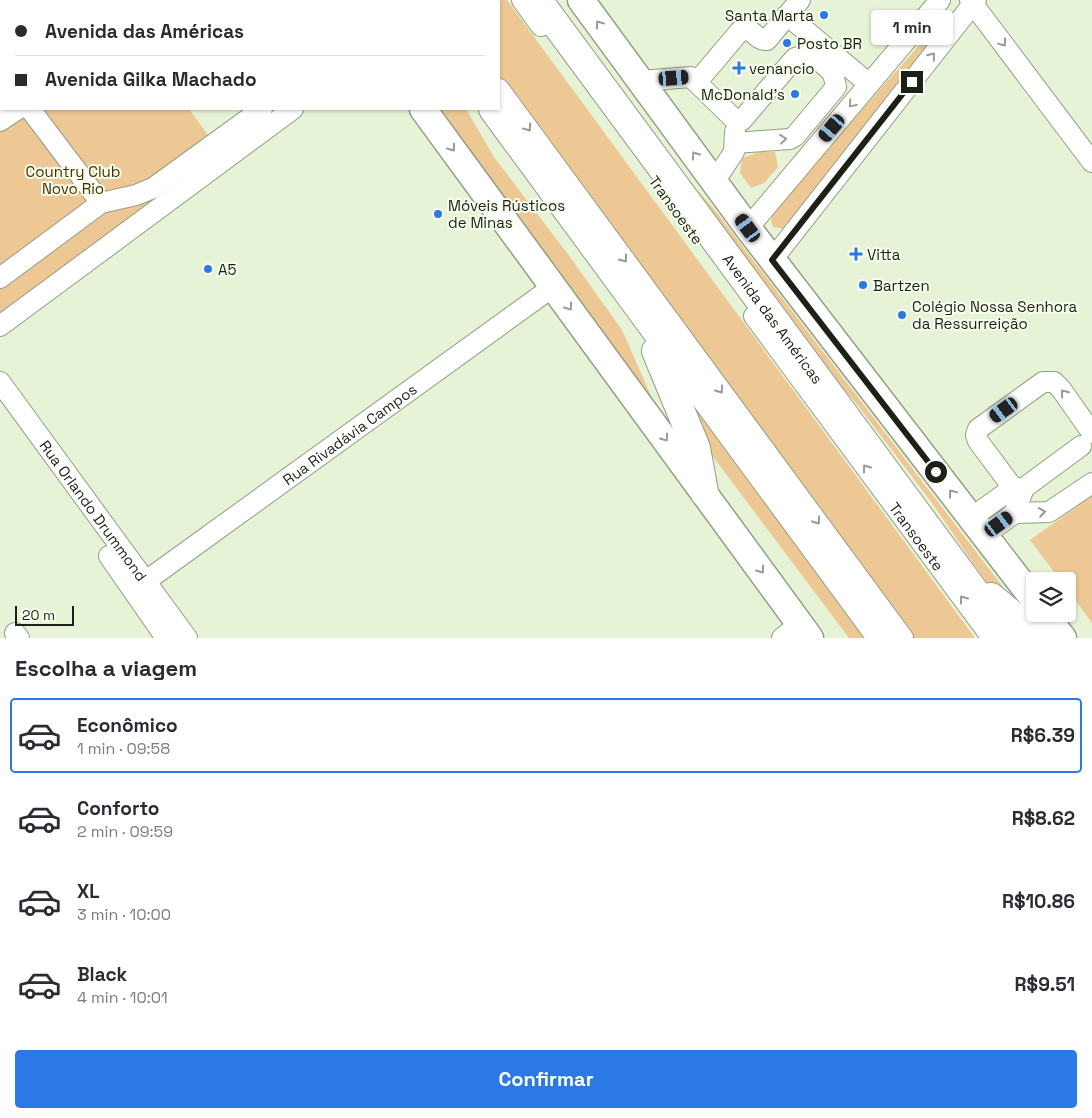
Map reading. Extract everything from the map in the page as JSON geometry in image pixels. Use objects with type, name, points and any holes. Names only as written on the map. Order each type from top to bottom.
[{"type":"highway","name":"Avenida das Américas","points":[[538,0],[1009,638]]},
{"type":"highway","points":[[494,110],[882,638]]},
{"type":"highway","points":[[628,294],[660,360],[690,429],[701,468],[704,492]]},
{"type":"highway","points":[[967,581],[986,592],[1040,638]]},
{"type":"main road","points":[[584,1],[772,260],[1026,590]]},
{"type":"main road","points":[[424,110],[704,492],[798,633]]},
{"type":"main road","points":[[1050,622],[1063,638]]},
{"type":"street","name":"Transoeste","points":[[522,0],[992,638]]},
{"type":"street","points":[[748,228],[940,0]]},
{"type":"street","points":[[772,260],[973,1],[1092,162]]},
{"type":"street","points":[[697,82],[742,29],[748,28],[761,39],[767,40],[794,8],[869,84]]},
{"type":"street","points":[[640,80],[691,77],[735,120],[742,120],[795,58],[804,55],[812,56],[833,73],[836,87],[795,136],[790,139],[735,144]]},
{"type":"street","points":[[500,90],[903,638]]},
{"type":"street","points":[[0,122],[17,110]]},
{"type":"street","points":[[31,110],[101,203]]},
{"type":"street","points":[[0,278],[101,203],[136,195],[153,188],[261,110]]},
{"type":"street","points":[[0,326],[293,110]]},
{"type":"street","points":[[714,182],[734,152],[735,120]]},
{"type":"street","name":"Rua Rivadávia Campos","points":[[146,581],[554,286]]},
{"type":"street","name":"Rua Orlando Drummond","points":[[0,382],[187,638]]},
{"type":"street","points":[[977,526],[1019,488],[1087,440],[1061,389],[1054,382],[1043,382],[978,429],[976,435],[978,441],[1019,488]]},
{"type":"street","points":[[977,526],[1015,512],[1049,512],[1092,483]]},
{"type":"street","points":[[1015,512],[1019,488]]},
{"type":"street","points":[[109,556],[166,638]]},
{"type":"green space","points":[[500,0],[507,0],[975,638],[913,638],[500,80]]},
{"type":"green space","points":[[938,24],[943,24],[945,27],[785,229],[773,227],[771,221],[772,214],[795,185]]},
{"type":"green space","name":"Country Club Novo Rio","points":[[0,110],[190,110],[224,157],[0,320]]},
{"type":"green space","points":[[441,110],[467,110],[494,157],[570,257],[622,330],[652,398]]},
{"type":"green space","points":[[642,127],[714,209],[1019,608],[991,589],[932,503],[856,403],[789,330]]},
{"type":"green space","points":[[759,152],[775,152],[778,167],[764,183],[751,188],[740,173],[742,158]]},
{"type":"green space","points":[[673,375],[870,638],[849,638],[705,446]]},
{"type":"green space","points":[[1092,496],[1092,623],[1076,601],[1076,572],[1054,572],[1030,540]]},
{"type":"place","name":"Santa Marta","points":[[824,15]]},
{"type":"place","name":"Posto BR","points":[[787,43]]},
{"type":"place","name":"venancio","points":[[739,68]]},
{"type":"place","name":"McDonald's","points":[[795,94]]},
{"type":"place","name":"Móveis Rústicos de Minas","points":[[438,214]]},
{"type":"place","name":"Vitta","points":[[856,254]]},
{"type":"place","name":"A5","points":[[208,269]]},
{"type":"place","name":"Bartzen","points":[[863,285]]},
{"type":"place","name":"Colégio Nossa Senhora da Ressurreição","points":[[902,315]]},
{"type":"route","points":[[912,82],[772,260],[936,472]]}]
